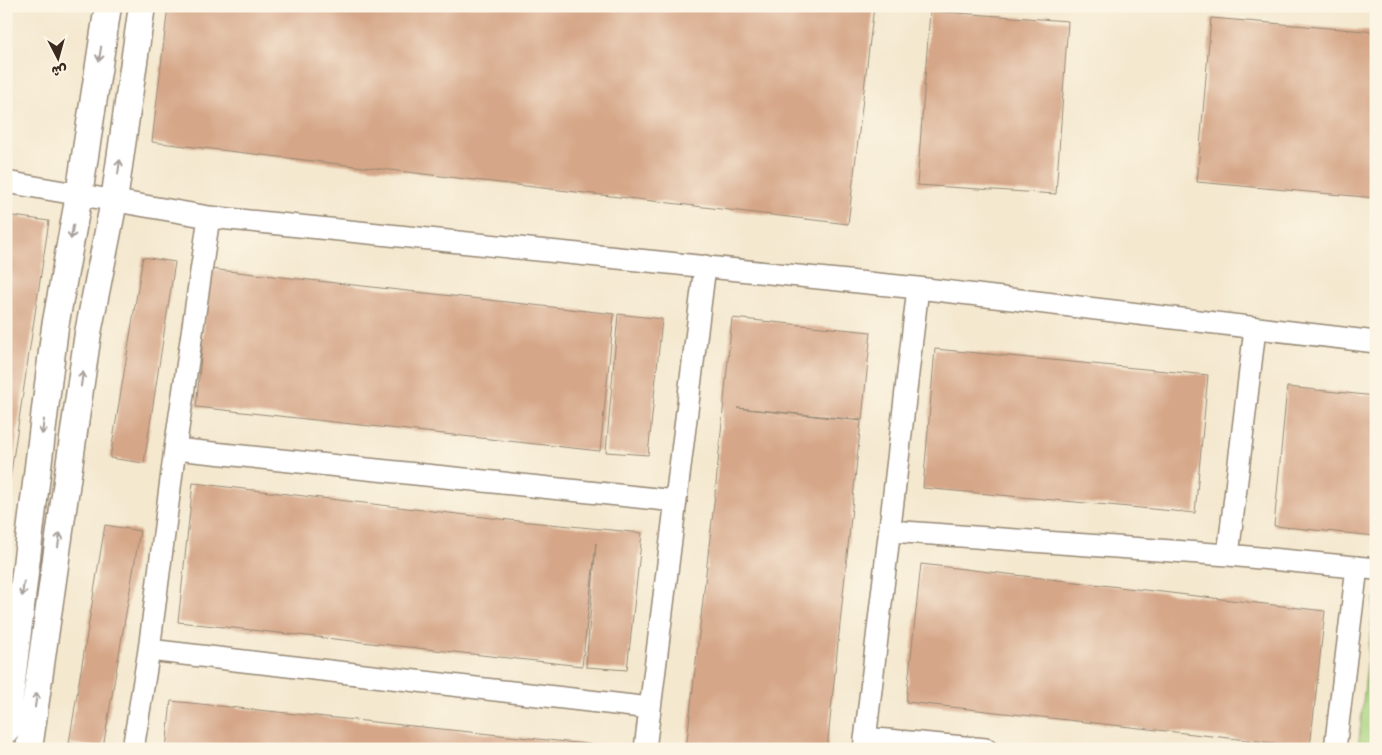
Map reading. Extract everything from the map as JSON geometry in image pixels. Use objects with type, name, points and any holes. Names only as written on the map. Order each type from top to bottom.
[{"type":"street","points":[[6,730],[55,327],[79,195],[108,6]]},
{"type":"street","points":[[29,749],[88,333],[114,201],[142,6]]},
{"type":"street","points":[[6,182],[209,217],[918,288],[1376,342]]},
{"type":"street","points":[[133,749],[149,650],[175,449],[209,217]]},
{"type":"street","points":[[645,749],[705,266]]},
{"type":"street","points":[[918,288],[865,743],[986,749]]},
{"type":"street","points":[[55,327],[88,333]]},
{"type":"street","points":[[1228,555],[1256,329]]},
{"type":"street","points":[[175,449],[676,501]]},
{"type":"street","points":[[890,531],[1228,555],[1367,568],[1335,749]]},
{"type":"street","points":[[149,650],[650,708]]},
{"type":"green space","points":[[1376,596],[1376,749],[1358,749],[1374,598]]},
{"type":"building","points":[[168,6],[874,6],[848,224],[152,142]]},
{"type":"building","points":[[930,11],[1068,21],[1056,194],[917,185]]},
{"type":"building","points":[[1211,18],[1376,32],[1376,198],[1197,182]]},
{"type":"building","points":[[6,215],[49,221],[7,499],[6,499]]},
{"type":"building","points":[[143,257],[175,262],[144,463],[110,458]]},
{"type":"building","points":[[210,269],[614,314],[600,451],[196,407]]},
{"type":"building","points":[[618,314],[662,319],[648,455],[606,452]]},
{"type":"building","points":[[732,318],[871,332],[862,420],[737,408],[861,421],[827,749],[686,749],[715,494]]},
{"type":"building","points":[[935,349],[1208,375],[1195,513],[923,488]]},
{"type":"building","points":[[1287,387],[1376,396],[1376,536],[1274,526]]},
{"type":"building","points":[[193,483],[509,520],[642,533],[627,670],[586,667],[596,543],[582,666],[178,622]]},
{"type":"building","points":[[105,525],[140,531],[103,748],[69,743]]},
{"type":"building","points":[[921,564],[1325,611],[1310,747],[906,702]]},
{"type":"building","points":[[171,701],[615,747],[615,749],[166,749]]}]
